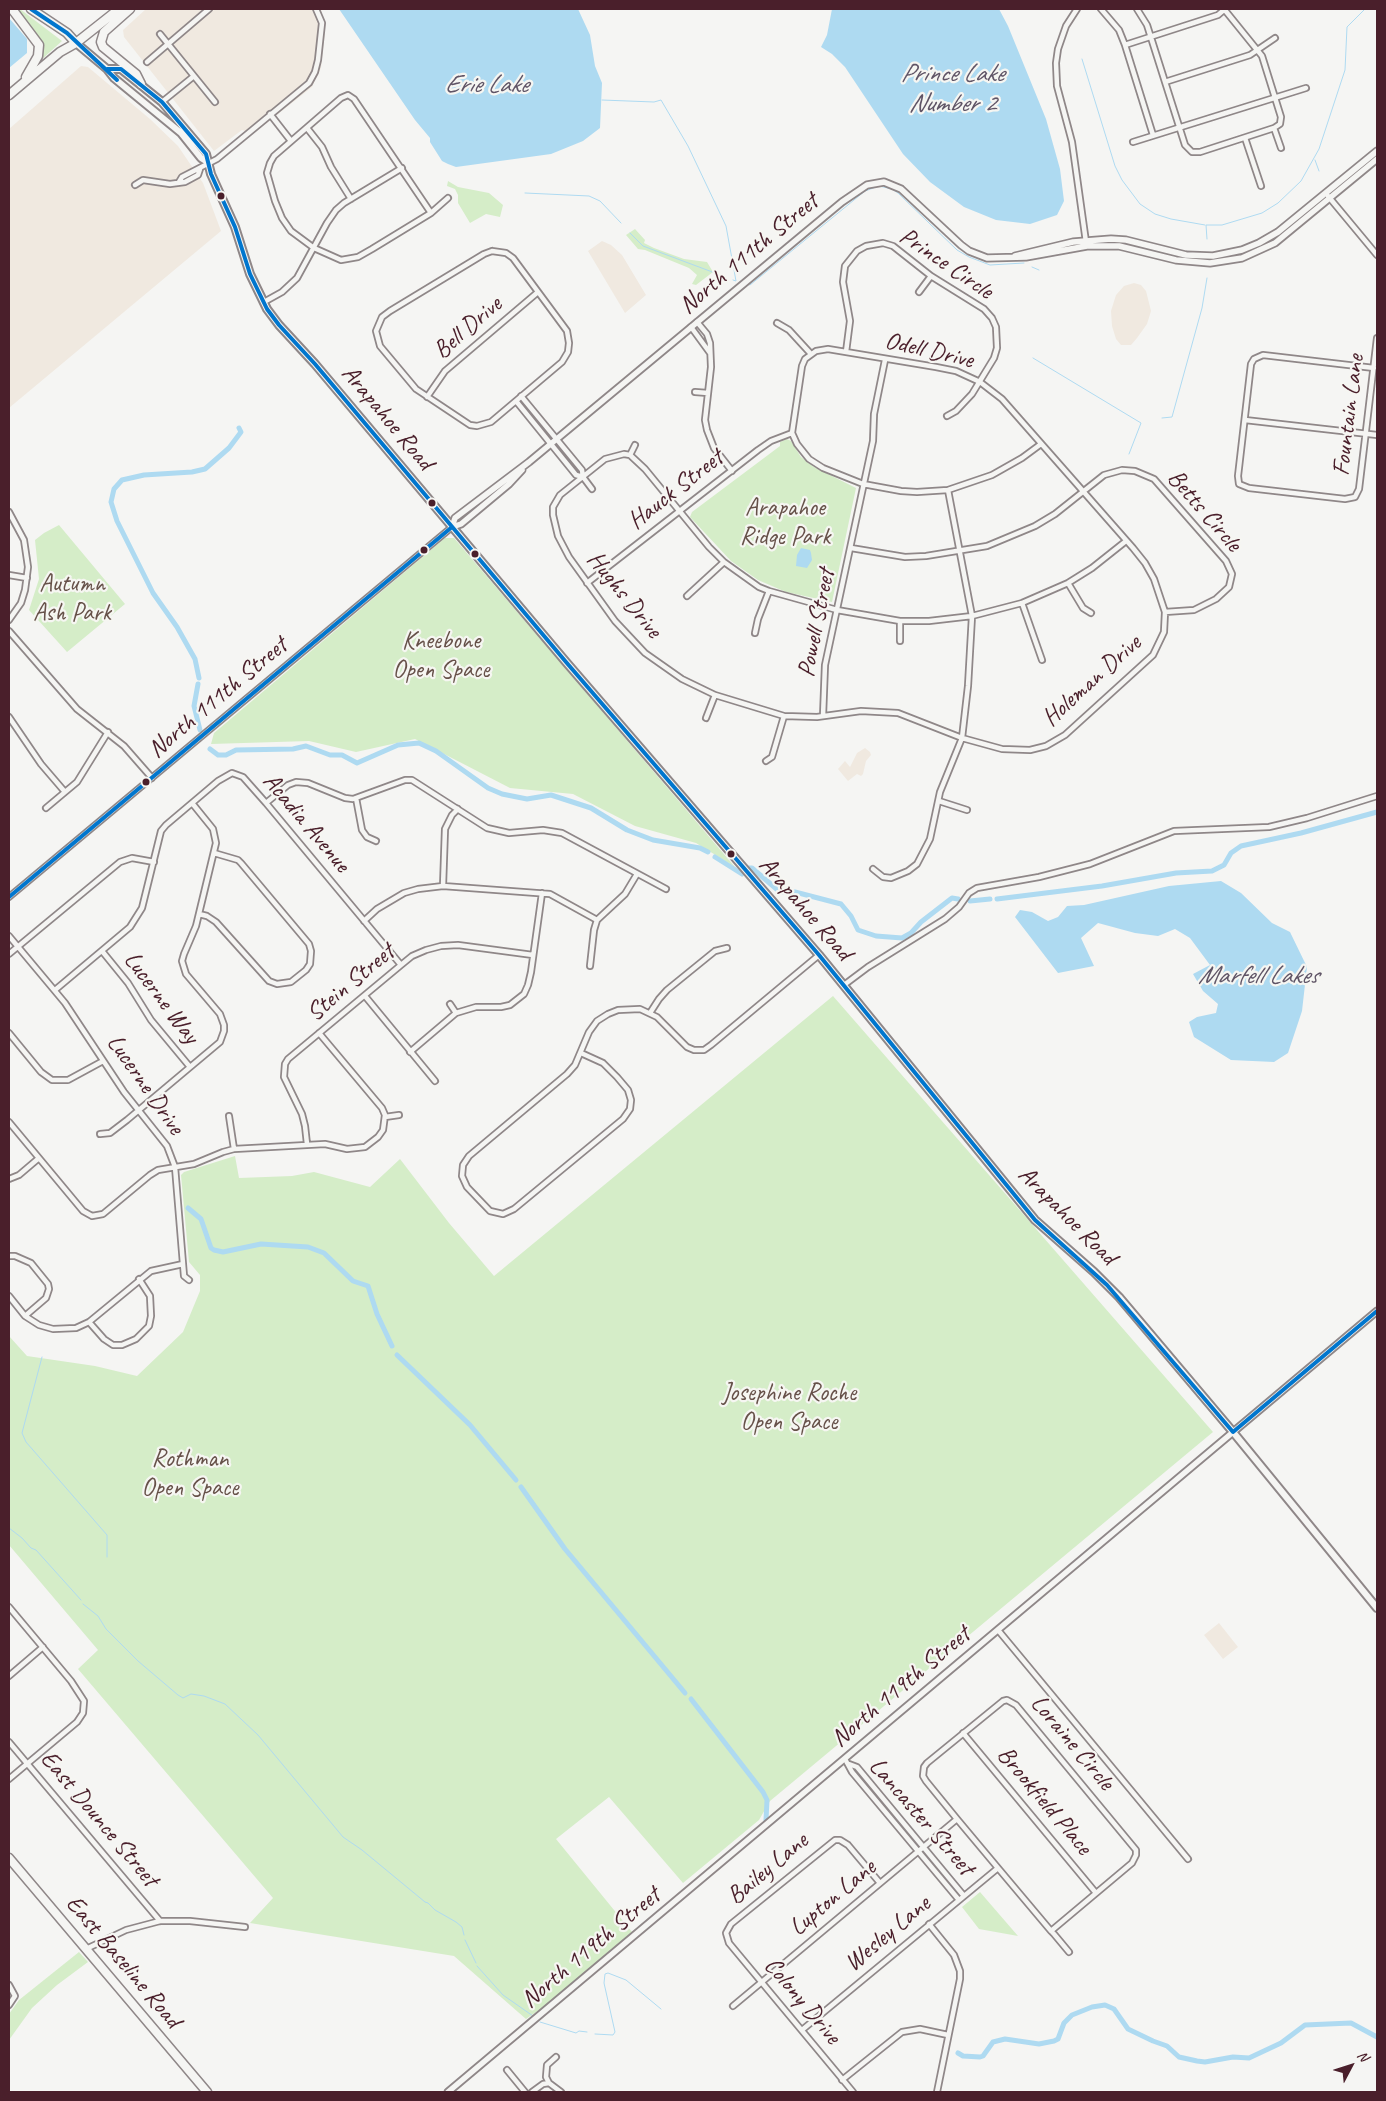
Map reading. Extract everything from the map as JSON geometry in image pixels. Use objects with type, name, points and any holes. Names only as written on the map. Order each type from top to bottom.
[{"type":"main road","points":[[12,9],[35,38],[39,49],[36,61],[22,84]]},
{"type":"main road","name":"Arapahoe Road","points":[[31,9],[66,32],[76,43],[108,69],[114,78],[180,133],[200,158],[209,163]]},
{"type":"main road","points":[[9,95],[60,52],[76,43],[119,9]]},
{"type":"main road","points":[[130,9],[104,32],[101,42],[103,46],[136,74],[141,84]]},
{"type":"main road","name":"Arapahoe Road","points":[[108,69],[121,68],[162,102],[206,154],[211,174],[235,227],[247,265],[264,302],[279,326],[315,364],[566,662],[819,955],[1035,1220],[1113,1291],[1234,1432],[1377,1608]]},
{"type":"main road","name":"East Baseline Road","points":[[9,1858],[207,2092]]},
{"type":"street","points":[[146,62],[209,9]]},
{"type":"street","points":[[135,186],[142,180],[170,184],[179,182],[182,177],[195,169],[200,169],[217,159],[309,83],[315,72],[318,60],[322,23],[316,9]]},
{"type":"street","points":[[1077,9],[1066,26],[1058,49],[1056,63],[1057,86],[1072,142],[1086,243]]},
{"type":"street","points":[[1101,9],[1119,30],[1153,135]]},
{"type":"street","points":[[1125,45],[1150,37],[1218,15],[1225,9],[1258,50],[1281,117],[1280,124],[1245,138],[1200,152],[1192,152],[1185,145],[1150,37],[1147,25],[1137,9]]},
{"type":"street","points":[[160,34],[215,102]]},
{"type":"street","points":[[1165,82],[1250,55],[1274,38]]},
{"type":"street","points":[[162,102],[194,76]]},
{"type":"street","points":[[1133,142],[1306,88]]},
{"type":"street","points":[[430,213],[402,168],[354,99],[348,95],[341,98],[274,156],[270,162],[267,174],[275,201],[282,218],[291,231],[314,248],[341,260],[358,257],[430,213],[448,198]]},
{"type":"street","points":[[270,114],[291,141]]},
{"type":"street","points":[[307,128],[322,147],[331,167],[352,199]]},
{"type":"street","points":[[1274,128],[1281,148]]},
{"type":"street","points":[[1245,138],[1261,186]]},
{"type":"street","points":[[1328,195],[1377,150]]},
{"type":"street","points":[[1328,195],[1377,159]]},
{"type":"street","points":[[264,302],[274,298],[290,285],[314,248],[331,216],[352,199],[402,168]]},
{"type":"street","name":"North 111th Street","points":[[9,897],[452,526],[461,524],[509,484],[530,462],[697,322],[842,202],[862,188],[876,182],[884,182],[901,188],[968,251],[987,258],[1006,259],[1086,243],[1119,246],[1186,262],[1210,263],[1230,261],[1253,254],[1275,242],[1328,195]]},
{"type":"street","points":[[1328,195],[1377,255]]},
{"type":"street","name":"Prince Circle","points":[[846,352],[850,321],[842,282],[843,271],[851,257],[857,252],[874,244],[892,246],[931,276],[984,309],[992,318],[998,338],[994,358],[980,382],[963,405],[956,412],[947,416]]},
{"type":"street","points":[[498,251],[506,253],[538,292],[567,331],[569,338],[566,358],[491,422],[477,426],[470,425],[427,397],[416,389],[380,346],[376,331],[382,317],[484,254],[498,251]]},
{"type":"street","points":[[919,292],[931,276]]},
{"type":"street","name":"Bell Drive","points":[[427,397],[445,371],[538,292]]},
{"type":"street","points":[[697,322],[708,334],[711,354],[705,420],[710,441],[732,471]]},
{"type":"street","points":[[777,323],[788,330],[811,354],[802,366],[792,433],[797,444],[809,459],[831,472],[863,484],[901,491],[948,490],[992,475],[1022,458],[1041,444]]},
{"type":"street","points":[[691,328],[711,354]]},
{"type":"street","name":"Fountain Lane","points":[[1245,420],[1238,476],[1240,484],[1244,487],[1345,499],[1355,497],[1359,488],[1377,338]]},
{"type":"street","name":"Odell Drive","points":[[811,354],[822,349],[846,352],[956,371],[980,382],[1002,400],[1083,492]]},
{"type":"street","points":[[1374,368],[1258,356],[1251,364],[1245,420],[1377,435]]},
{"type":"street","name":"Powell Street","points":[[823,716],[825,665],[873,441],[877,395],[885,360]]},
{"type":"street","points":[[695,392],[708,393]]},
{"type":"street","points":[[521,396],[582,470],[583,477],[592,489]]},
{"type":"street","points":[[516,401],[576,476],[583,477]]},
{"type":"street","name":"Hauck Street","points":[[587,583],[771,441],[792,433]]},
{"type":"street","points":[[635,445],[630,455],[642,466],[709,548],[724,562],[769,591],[837,610],[900,621],[972,616],[1022,604],[1068,584],[1126,541]]},
{"type":"street","name":"Hughs Drive","points":[[630,455],[624,454],[605,459],[556,500],[553,515],[558,536],[569,557],[615,622],[645,653],[682,679],[715,695],[763,712],[784,716],[823,716],[861,711],[898,713],[962,738]]},
{"type":"street","name":"Betts Circle","points":[[851,548],[905,556],[926,556],[960,552],[987,546],[1035,526],[1054,514],[1104,475],[1122,470],[1135,471],[1154,479],[1230,567],[1232,574],[1229,587],[1216,599],[1194,610],[1165,612]]},
{"type":"street","points":[[873,869],[883,877],[891,878],[908,871],[917,864],[930,839],[944,781],[962,738],[969,676],[972,616],[948,490]]},
{"type":"street","name":"Holeman Drive","points":[[962,738],[1002,749],[1016,750],[1030,750],[1055,742],[1087,717],[1153,655],[1164,632],[1165,612],[1154,580],[1145,563],[1083,492]]},
{"type":"street","points":[[9,512],[24,540],[27,556],[27,578],[22,603],[9,620]]},
{"type":"street","points":[[687,596],[724,562]]},
{"type":"street","points":[[9,575],[27,578]]},
{"type":"street","points":[[1068,584],[1083,608],[1091,612]]},
{"type":"street","points":[[755,633],[769,591]]},
{"type":"street","points":[[1022,604],[1042,660]]},
{"type":"street","points":[[900,621],[900,642]]},
{"type":"street","points":[[9,631],[77,709],[124,746],[152,778]]},
{"type":"street","points":[[706,718],[715,695]]},
{"type":"street","points":[[766,761],[772,757],[784,716]]},
{"type":"street","points":[[9,717],[42,764],[65,792]]},
{"type":"street","points":[[46,808],[84,772],[108,732]]},
{"type":"street","name":"Acadia Avenue","points":[[55,990],[126,931],[137,918],[142,908],[161,831],[226,775],[232,773],[243,777],[266,803],[400,966]]},
{"type":"street","points":[[266,803],[288,785],[302,782],[345,798],[356,798],[405,780],[412,780],[482,825],[496,831],[543,830],[562,833],[666,889]]},
{"type":"street","points":[[844,985],[868,966],[946,920],[969,893],[977,888],[1039,877],[1090,864],[1174,831],[1269,827],[1377,796]]},
{"type":"street","points":[[356,798],[362,830],[367,837],[376,841]]},
{"type":"street","points":[[939,801],[967,810]]},
{"type":"street","points":[[100,1134],[110,1133],[139,1110],[220,1042],[224,1031],[223,1019],[220,1014],[184,969],[184,954],[196,926],[214,853],[216,836],[213,829],[192,803]]},
{"type":"street","points":[[443,886],[445,830],[452,815],[458,810]]},
{"type":"street","points":[[199,914],[216,922],[269,981],[277,984],[291,982],[306,970],[310,964],[311,951],[309,944],[241,863],[238,860],[214,853]]},
{"type":"street","points":[[9,954],[120,862],[132,858],[154,862]]},
{"type":"street","points":[[590,966],[597,920],[625,894],[637,874]]},
{"type":"street","points":[[364,921],[377,909],[404,893],[443,886],[542,893],[555,896],[597,920]]},
{"type":"street","points":[[410,1052],[456,1013],[476,1006],[501,1007],[517,1000],[524,994],[528,984],[542,893]]},
{"type":"street","name":"Lucerne Drive","points":[[9,936],[55,990],[84,1028],[104,1061],[139,1110],[168,1146],[175,1167],[184,1276],[189,1280]]},
{"type":"street","name":"Stein Street","points":[[307,1144],[302,1114],[284,1077],[283,1071],[288,1059],[319,1033],[412,956],[426,950],[443,945],[458,945],[533,955]]},
{"type":"street","points":[[650,1013],[667,990],[715,951],[727,948]]},
{"type":"street","name":"Lucerne Way","points":[[102,951],[128,983],[151,1020],[190,1067]]},
{"type":"street","points":[[581,1053],[603,1063],[617,1077],[628,1090],[631,1100],[630,1109],[623,1119],[514,1209],[503,1214],[490,1211],[468,1187],[462,1176],[463,1165],[469,1156],[567,1074],[581,1053],[597,1021],[618,1010],[640,1010],[650,1013],[662,1022],[687,1047],[694,1050],[704,1050],[819,955]]},
{"type":"street","points":[[365,996],[435,1081]]},
{"type":"street","points":[[450,1004],[456,1013]]},
{"type":"street","points":[[9,1122],[83,1211],[92,1216],[103,1214],[150,1175],[163,1169],[194,1164],[234,1149],[307,1144],[324,1144],[356,1149],[365,1147],[378,1137],[383,1130],[385,1117],[382,1108],[319,1033]]},
{"type":"street","points":[[9,1034],[41,1072],[52,1080],[68,1080],[104,1061]]},
{"type":"street","points":[[385,1117],[399,1115]]},
{"type":"street","points":[[229,1116],[234,1149]]},
{"type":"street","points":[[9,1179],[18,1175],[39,1158]]},
{"type":"street","points":[[9,1256],[31,1263],[48,1284],[49,1289],[46,1298],[25,1316]]},
{"type":"street","points":[[9,1296],[25,1316],[39,1325],[53,1329],[76,1328],[89,1322],[151,1271],[183,1264]]},
{"type":"street","points":[[89,1322],[104,1339],[113,1345],[122,1345],[136,1339],[149,1326],[152,1316],[152,1303],[148,1292],[139,1279]]},
{"type":"street","name":"North 119th Street","points":[[448,2092],[1377,1311]]},
{"type":"street","points":[[9,1607],[71,1681],[84,1701],[83,1713],[77,1722],[9,1779]]},
{"type":"street","points":[[998,1630],[1188,1859]]},
{"type":"street","points":[[9,1676],[43,1647]]},
{"type":"street","name":"Loraine Circle","points":[[1051,1930],[1132,1863],[1136,1850],[1022,1713],[1012,1702],[1003,1701],[927,1763],[923,1772],[926,1781],[1069,1952]]},
{"type":"street","name":"Brookfield Place","points":[[963,1734],[1096,1893]]},
{"type":"street","name":"East Dounce Street","points":[[9,1742],[160,1921]]},
{"type":"street","name":"Lancaster Street","points":[[844,1759],[857,1767],[964,1896]]},
{"type":"street","name":"Lancaster Street","points":[[850,1764],[852,1772],[959,1900]]},
{"type":"street","name":"Lupton Lane","points":[[733,2006],[957,1819]]},
{"type":"street","name":"Bailey Lane","points":[[726,1933],[731,1924],[830,1842],[840,1840],[848,1845],[880,1883]]},
{"type":"street","name":"Wesley Lane","points":[[802,2030],[998,1868]]},
{"type":"street","points":[[86,1949],[126,1930],[160,1921],[190,1920],[245,1928]]},
{"type":"street","points":[[930,1924],[954,1956],[960,1971],[937,2092]]},
{"type":"street","name":"Colony Drive","points":[[726,1933],[729,1943],[853,2092]]},
{"type":"street","points":[[9,1985],[15,1996],[9,2005]]},
{"type":"street","points":[[842,2080],[902,2032],[920,2029],[948,2035]]},
{"type":"street","points":[[556,2057],[547,2066],[546,2076],[549,2083],[561,2092]]},
{"type":"street","points":[[507,2070],[525,2092]]},
{"type":"street","points":[[532,2092],[543,2084],[549,2083]]},
{"type":"shaded area","points":[[146,9],[321,9],[325,31],[321,68],[312,87],[253,134],[242,130],[214,151],[124,37],[123,30]]},
{"type":"shaded area","points":[[81,66],[88,67],[150,119],[178,146],[203,183],[221,231],[9,408],[9,129]]},
{"type":"shaded area","points":[[602,241],[611,245],[622,255],[646,295],[625,313],[588,251]]},
{"type":"shaded area","points":[[1134,283],[1141,285],[1146,291],[1151,311],[1147,324],[1131,345],[1121,345],[1116,339],[1112,326],[1111,311],[1116,295],[1124,286]]},
{"type":"shaded area","points":[[865,748],[871,755],[866,761],[863,774],[861,776],[857,774],[848,781],[838,769],[845,761],[850,767],[857,753]]},
{"type":"shaded area","points":[[1219,1623],[1238,1647],[1223,1659],[1204,1635]]},
{"type":"green space","points":[[14,9],[20,9],[62,41],[40,61],[41,51]]},
{"type":"green space","points":[[448,181],[458,187],[489,193],[503,205],[500,217],[486,214],[470,223],[458,203],[458,195],[455,189],[447,186]]},
{"type":"green space","points":[[635,229],[645,240],[644,243],[684,259],[707,262],[713,272],[696,285],[692,284],[697,275],[689,268],[645,250],[638,249],[626,235]]},
{"type":"green space","name":"Arapahoe Ridge Park","points":[[787,439],[791,441],[801,457],[814,467],[856,488],[832,602],[786,592],[758,580],[731,561],[690,517],[692,512],[780,446],[780,442]]},
{"type":"green space","name":"Autumn Ash Park","points":[[59,525],[125,604],[67,652],[29,610],[39,579],[35,540]]},
{"type":"green space","name":"Kneebone Open Space","points":[[445,538],[454,538],[735,867],[696,843],[635,826],[573,794],[510,788],[415,739],[356,752],[309,741],[211,744],[214,733]]},
{"type":"green space","points":[[833,996],[1213,1432],[770,1801],[759,1820],[683,1883],[609,1797],[556,1839],[632,1932],[556,1998],[526,2019],[454,1956],[250,1923],[273,1898],[78,1669],[98,1650],[9,1545],[9,1336],[27,1356],[95,1366],[137,1376],[183,1332],[200,1291],[200,1275],[189,1262],[181,1175],[184,1172],[235,1156],[239,1178],[292,1176],[314,1172],[370,1187],[400,1159],[449,1223],[494,1276]]},
{"type":"green space","points":[[980,1892],[1018,1936],[979,1929],[962,1907]]},
{"type":"green space","points":[[79,1952],[88,1962],[57,1985],[32,2008],[9,2040],[9,2014],[19,2000]]},
{"type":"water","name":"Erie Lake","points":[[339,9],[578,9],[590,35],[595,66],[602,83],[600,128],[583,141],[551,154],[456,167],[448,164],[442,161],[430,142],[430,138],[415,120]]},
{"type":"water","name":"Prince Lake Number 2","points":[[832,9],[999,9],[1008,26],[1046,119],[1060,169],[1064,201],[1057,215],[1030,224],[996,220],[964,207],[930,182],[903,154],[845,67],[832,54],[821,47],[827,35]]},
{"type":"water","points":[[9,18],[27,39],[27,53],[9,68]]},
{"type":"water","points":[[801,548],[810,550],[811,553],[812,560],[807,568],[796,566],[797,555]]},
{"type":"water","name":"Marfell Lakes","points":[[1221,881],[1241,893],[1272,923],[1290,932],[1307,967],[1302,1011],[1288,1053],[1274,1062],[1231,1060],[1194,1037],[1189,1022],[1197,1017],[1216,1013],[1218,1004],[1203,991],[1193,974],[1210,965],[1190,938],[1175,929],[1158,936],[1135,933],[1098,923],[1081,938],[1094,966],[1058,973],[1015,917],[1020,910],[1032,912],[1048,921],[1058,917],[1067,906],[1084,905],[1169,886]]},
{"type":"waterway","points":[[1207,239],[1206,225],[1222,225],[1262,213],[1278,203],[1301,181],[1319,149],[1345,70],[1347,27],[1365,9]]},
{"type":"waterway","points":[[1082,59],[1115,166],[1122,180],[1140,204],[1155,214],[1205,225]]},
{"type":"waterway","points":[[602,100],[654,102],[661,100],[688,146],[726,226],[736,281],[733,280]]},
{"type":"waterway","points":[[1315,160],[1319,171]]},
{"type":"waterway","points":[[750,285],[865,191],[879,186],[892,189],[898,193],[957,250],[969,257],[990,265],[1024,263]]},
{"type":"waterway","points":[[525,193],[589,196],[600,201],[621,223]]},
{"type":"waterway","points":[[630,233],[643,246],[715,273]]},
{"type":"waterway","points":[[1032,267],[1039,270]]},
{"type":"waterway","points":[[1162,418],[1172,417],[1202,308],[1207,278]]},
{"type":"waterway","points":[[1033,358],[1141,423],[1129,454]]},
{"type":"waterway","points":[[199,678],[195,659],[177,627],[153,593],[117,521],[111,502],[114,489],[122,480],[144,475],[192,472],[205,469],[229,448],[241,432],[239,428]]},
{"type":"waterway","points":[[198,684],[194,706],[200,730]]},
{"type":"waterway","points":[[210,749],[218,755],[226,755],[236,750],[293,749],[306,746],[330,755],[342,755],[357,763],[398,745],[419,743],[436,751],[488,788],[502,794],[527,799],[551,795],[591,808],[627,830],[653,840],[700,848],[708,852]]},
{"type":"waterway","points":[[997,899],[1102,886],[1176,873],[1212,871],[1224,865],[1231,853],[1241,846],[1301,833],[1377,812]]},
{"type":"waterway","points":[[715,857],[742,874]]},
{"type":"waterway","points":[[748,868],[752,868],[780,892],[795,892],[841,904],[851,916],[858,930],[876,936],[902,938],[911,933],[921,922],[952,898],[958,899]]},
{"type":"waterway","points":[[970,901],[990,899]]},
{"type":"waterway","points":[[188,1208],[201,1219],[211,1248],[214,1250],[223,1252],[261,1244],[308,1247],[324,1253],[353,1281],[368,1286],[377,1314],[392,1346]]},
{"type":"waterway","points":[[397,1355],[470,1425],[516,1480]]},
{"type":"waterway","points":[[42,1357],[22,1433],[26,1442],[107,1535],[107,1557]]},
{"type":"waterway","points":[[521,1487],[565,1549],[685,1693]]},
{"type":"waterway","points":[[9,1528],[31,1548],[36,1550],[81,1600]]},
{"type":"waterway","points":[[83,1604],[98,1616],[106,1629],[138,1661],[178,1695],[183,1698],[191,1694],[204,1696],[225,1704],[258,1735],[343,1837],[362,1850],[435,1910],[456,1922],[462,1927],[464,1935]]},
{"type":"waterway","points":[[691,1699],[763,1792],[767,1800],[766,1820]]},
{"type":"waterway","points":[[465,1940],[476,1963]]},
{"type":"waterway","points":[[477,1966],[503,1995],[533,2016]]},
{"type":"waterway","points":[[595,2034],[613,2035],[615,2032],[604,1983],[605,1974],[608,1973],[626,1980],[661,2009]]},
{"type":"waterway","points":[[958,2053],[963,2056],[980,2057],[983,2056],[993,2042],[1005,2039],[1039,2044],[1054,2041],[1058,2039],[1064,2023],[1072,2015],[1092,2007],[1105,2005],[1114,2009],[1128,2029],[1167,2046],[1179,2057],[1205,2062],[1233,2057],[1249,2058],[1281,2043],[1305,2025],[1351,2023],[1377,2037]]},
{"type":"waterway","points":[[540,2022],[576,2033],[579,2031],[587,2032]]},
{"type":"transit line","points":[[31,9],[67,33],[117,80]]},
{"type":"transit line","points":[[107,69],[121,69],[162,102],[206,154],[211,174],[235,227],[250,274],[267,309],[279,325],[315,364],[566,662],[819,955],[1035,1220],[1107,1285],[1233,1432],[1377,1311]]},
{"type":"transit line","points":[[9,897],[452,527]]},
{"type":"park label","name":"Josephine Roche Open Space","points":[[789,1408]]},
{"type":"park label","name":"Rothman Open Space","points":[[190,1474]]}]
